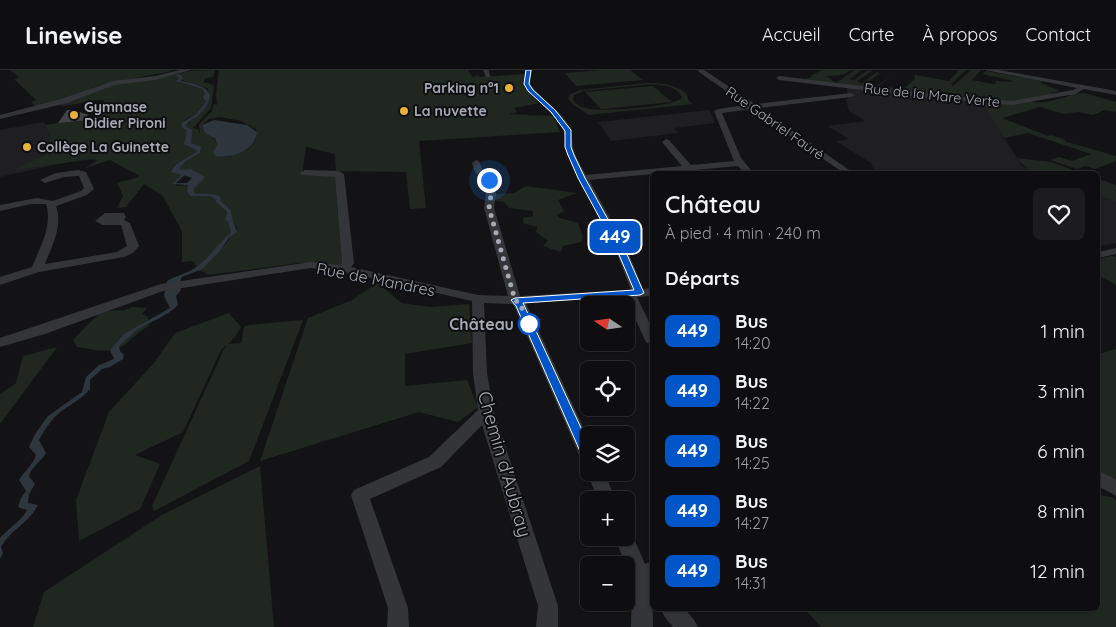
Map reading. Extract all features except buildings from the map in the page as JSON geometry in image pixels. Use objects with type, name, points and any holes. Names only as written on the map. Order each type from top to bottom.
[{"type":"street","points":[[0,117],[64,101],[113,83],[188,70]]},
{"type":"street","points":[[529,70],[527,84],[531,91],[553,111],[568,130],[568,147],[582,178],[621,250],[634,293],[650,335]]},
{"type":"street","points":[[988,70],[1116,92]]},
{"type":"street","name":"Rue Gabriel Fauré","points":[[701,71],[847,171]]},
{"type":"street","name":"Rue de la Mare Verte","points":[[779,78],[920,95],[1012,103],[1075,92],[1083,87]]},
{"type":"street","points":[[748,171],[737,159],[718,112],[721,109],[850,96]]},
{"type":"street","points":[[666,142],[689,168]]},
{"type":"street","points":[[476,163],[478,170],[489,180],[491,195],[489,208],[515,300],[520,304],[580,438]]},
{"type":"street","points":[[657,171],[741,163]]},
{"type":"street","points":[[46,180],[74,172],[83,174],[89,189],[84,193],[51,205]]},
{"type":"street","points":[[582,178],[650,172]]},
{"type":"street","points":[[306,173],[339,174],[348,263],[344,269]]},
{"type":"street","points":[[0,208],[26,201],[41,200],[49,202],[51,205],[53,210],[52,229],[37,269]]},
{"type":"street","points":[[0,281],[37,269],[120,255],[129,251],[133,246],[125,223],[117,220]]},
{"type":"street","points":[[1100,255],[1116,251]]},
{"type":"street","name":"Rue de Mandres","points":[[0,341],[40,331],[150,290],[198,281],[306,266],[344,269],[478,299],[515,300],[650,292]]},
{"type":"street","name":"Chemin d'Aubray","points":[[478,299],[480,373],[486,412],[548,606],[547,627]]},
{"type":"street","points":[[398,627],[398,608],[360,495],[435,462],[486,412]]},
{"type":"street","points":[[1100,479],[1116,489]]},
{"type":"street","points":[[629,546],[649,581],[642,627]]},
{"type":"street","points":[[673,611],[687,627]]},
{"type":"shaded area","points":[[10,70],[173,71],[102,84],[68,98],[36,107],[31,102],[36,100],[14,79],[19,77]]},
{"type":"shaded area","points":[[215,70],[213,77],[205,78],[203,82],[214,85],[211,108],[193,128],[198,129],[200,135],[199,124],[212,111],[214,104],[217,105],[216,94],[219,70],[468,70],[472,77],[478,75],[479,77],[525,74],[525,83],[528,91],[539,103],[514,108],[517,112],[508,114],[553,116],[560,132],[419,141],[426,208],[410,209],[406,172],[336,171],[335,154],[306,147],[302,175],[335,176],[342,265],[299,263],[208,275],[198,271],[220,251],[237,229],[231,210],[212,194],[194,193],[194,183],[200,179],[200,175],[178,169],[186,161],[200,153],[201,150],[191,143],[191,129],[186,126],[190,120],[200,114],[210,101],[208,88],[181,80],[183,76],[178,74],[190,71]],"holes":[[[221,117],[241,121],[256,129],[255,141],[252,146],[242,153],[223,157],[214,138],[206,134],[202,125],[209,119]]]},
{"type":"shaded area","points":[[630,70],[643,80],[576,86],[565,73]]},
{"type":"shaded area","points":[[822,70],[851,70],[843,75],[826,76],[836,83],[855,70],[862,70],[849,79],[854,80],[868,70],[872,71],[857,81],[862,83],[877,72],[880,73],[867,83],[878,85],[893,75],[880,85],[902,90],[915,79],[915,75],[949,81],[959,70],[966,70],[951,84],[953,86],[971,70],[981,70],[972,80],[992,84],[995,84],[996,81],[1013,81],[982,74],[986,71],[1042,81],[1041,83],[1061,91],[1031,101],[1035,102],[1051,101],[1072,95],[1068,94],[1084,93],[1116,102],[1116,112],[1105,110],[1093,115],[1078,112],[1064,114],[1040,107],[1002,118],[1048,136],[1051,135],[1067,142],[1116,156],[1116,161],[1095,169],[1086,166],[1077,169],[1050,160],[1059,157],[1072,161],[1091,154],[1028,133],[1004,138],[981,102],[1001,103],[999,101],[922,95],[800,80],[813,77],[810,76]]},
{"type":"shaded area","points":[[174,75],[179,78],[176,80],[178,82],[204,90],[206,102],[196,114],[185,120],[181,127],[187,131],[187,146],[197,151],[173,168],[172,172],[181,175],[174,182],[177,186],[188,185],[190,196],[210,196],[216,199],[217,203],[227,212],[225,220],[228,222],[231,233],[198,266],[195,265],[194,261],[182,262],[182,231],[162,195],[144,184],[126,207],[117,208],[123,196],[117,183],[139,177],[110,160],[85,168],[97,161],[93,159],[15,170],[49,154],[51,149],[55,148],[45,125],[95,117],[102,105],[109,104],[103,104],[104,100],[99,100],[64,106],[58,105],[114,84]]},
{"type":"shaded area","points":[[174,75],[183,76],[181,81],[196,84],[207,90],[210,99],[201,113],[189,121],[186,126],[192,130],[191,143],[201,147],[200,153],[186,161],[179,169],[189,171],[176,183],[194,183],[194,193],[220,196],[221,201],[231,210],[237,232],[228,239],[220,251],[202,269],[182,277],[179,285],[181,290],[176,296],[178,305],[163,316],[137,330],[119,346],[120,351],[124,355],[123,359],[110,367],[102,369],[90,380],[90,389],[58,414],[47,426],[39,440],[46,453],[32,469],[29,476],[35,484],[29,494],[28,503],[38,505],[30,516],[5,541],[1,547],[3,553],[0,559],[0,538],[27,510],[18,507],[26,491],[19,480],[35,458],[36,455],[29,447],[35,434],[48,416],[82,392],[86,377],[99,365],[114,359],[110,350],[124,334],[170,308],[164,296],[167,281],[195,268],[231,233],[228,222],[225,220],[227,212],[215,199],[210,196],[190,196],[187,191],[188,185],[172,184],[181,175],[171,172],[173,168],[197,151],[184,144],[187,131],[181,127],[182,123],[196,114],[206,102],[203,97],[205,93],[202,89],[176,81],[179,78]]},
{"type":"shaded area","points":[[646,83],[662,84],[673,86],[687,94],[688,100],[693,104],[588,115],[568,98],[571,94],[580,90]],"holes":[[[647,85],[671,87],[682,98],[665,104],[605,110],[583,108],[573,99],[574,95],[584,91]]]},
{"type":"shaded area","points":[[653,86],[672,102],[601,109],[585,92]]},
{"type":"shaded area","points":[[847,87],[981,102],[1022,166],[1034,171],[878,171],[873,168],[871,163],[836,141],[849,139],[828,126],[865,121],[849,111],[846,100],[853,96],[847,93]]},
{"type":"shaded area","points":[[710,110],[715,123],[674,128],[678,133],[611,141],[598,122]]},
{"type":"shaded area","points":[[214,120],[247,125],[257,132],[255,139],[248,149],[236,155],[215,156],[213,152],[217,145],[215,138],[206,134],[202,125]]},
{"type":"shaded area","name":"Collège La Guinette","points":[[44,122],[62,163],[0,177],[0,130]]},
{"type":"shaded area","points":[[1017,158],[1051,162],[1076,171],[1035,171],[1023,165]]},
{"type":"shaded area","points":[[1100,180],[1116,185],[1116,202],[1100,196]]},
{"type":"shaded area","points":[[526,186],[577,193],[558,200],[564,211],[557,215],[560,218],[578,223],[583,237],[581,242],[563,246],[561,252],[543,246],[548,241],[536,232],[537,227],[523,223],[523,218],[533,216],[533,211],[509,208],[504,202],[496,201],[495,194],[514,193]]},
{"type":"shaded area","points":[[1100,196],[1116,202],[1116,243],[1100,246]]},
{"type":"shaded area","points":[[1116,257],[1116,285],[1100,276],[1100,259]]},
{"type":"shaded area","points":[[377,283],[402,303],[430,307],[469,304],[472,343],[405,354],[405,386],[467,380],[478,407],[458,422],[419,412],[260,461],[308,318],[352,300]]},
{"type":"shaded area","points":[[133,307],[147,308],[142,314],[148,317],[149,326],[124,345],[107,351],[77,347],[73,340],[103,311],[124,310]]},
{"type":"shaded area","points":[[229,313],[241,327],[228,344],[241,343],[244,327],[249,325],[303,320],[249,461],[154,511],[152,506],[226,345],[221,350],[183,432],[135,455],[160,464],[140,509],[79,541],[76,500],[109,412],[154,363],[175,333]]},
{"type":"shaded area","points":[[57,347],[0,424],[0,394],[16,383],[23,356]]},
{"type":"shaded area","points":[[1116,349],[1116,484],[1100,473],[1100,353]]},
{"type":"shaded area","points":[[260,466],[274,627],[33,627],[44,592],[162,515]]},
{"type":"shaded area","points":[[1100,495],[1112,497],[1116,500],[1116,627],[821,627],[807,611],[1100,611]]},
{"type":"waterway","points":[[184,172],[191,172],[199,177],[192,184]]},
{"type":"bus line","name":"449","points":[[529,70],[527,84],[531,91],[553,111],[568,130],[568,147],[571,155],[621,250],[640,293],[515,300],[520,304],[580,438]]},
{"type":"place","name":"Parking n°1","points":[[509,88]]},
{"type":"place","name":"La nuvette","points":[[404,111]]},
{"type":"place","name":"Gymnase Didier Pironi","points":[[74,115]]},
{"type":"place","name":"Collège La Guinette","points":[[27,147]]},
{"type":"place","name":"Château","points":[[529,324]]},
{"type":"route","points":[[489,180],[491,195],[489,208],[515,300],[520,304],[529,324]]}]
